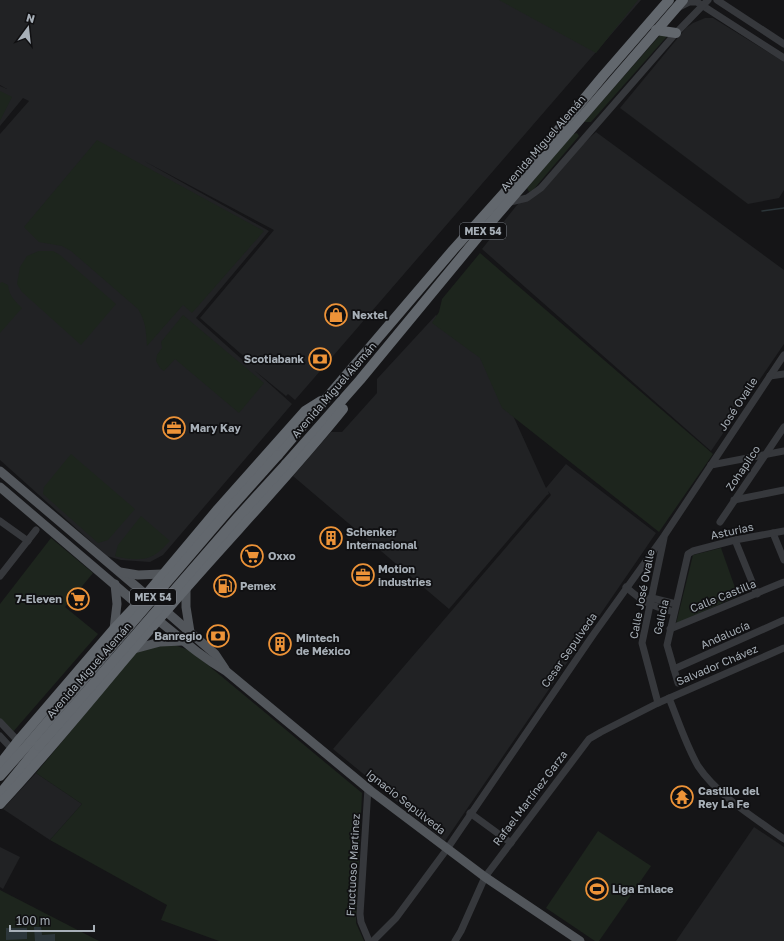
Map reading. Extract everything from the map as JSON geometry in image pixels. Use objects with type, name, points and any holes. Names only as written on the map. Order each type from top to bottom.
[{"type":"highway","name":"Avenida Miguel Alemán","points":[[0,794],[35,744],[216,524],[278,455],[669,0]]},
{"type":"highway","name":"Avenida Miguel Alemán","points":[[0,776],[35,744],[360,380],[507,203],[683,0]]},
{"type":"highway","points":[[656,30],[676,33]]},
{"type":"highway","points":[[0,804],[42,758],[158,620],[294,468],[356,393],[360,380]]},
{"type":"highway","points":[[0,764],[218,509],[305,411],[318,402],[326,399]]},
{"type":"highway","points":[[174,562],[175,571],[184,578],[194,581]]},
{"type":"highway","points":[[117,626],[132,625],[138,630],[140,634],[137,645]]},
{"type":"main road","name":"Ignacio Sepúlveda","points":[[0,471],[215,654],[226,671]]},
{"type":"main road","name":"Ignacio Sepúlveda","points":[[0,487],[182,641],[226,671],[368,788],[447,849],[580,941]]},
{"type":"main road","points":[[120,572],[138,575],[162,574]]},
{"type":"main road","points":[[115,584],[117,626]]},
{"type":"main road","points":[[186,589],[186,607],[190,632]]},
{"type":"main road","points":[[137,645],[182,641]]},
{"type":"street","points":[[507,203],[527,198],[541,188],[676,33],[708,0]]},
{"type":"street","points":[[717,0],[784,44]]},
{"type":"street","points":[[672,12],[689,2],[697,2],[784,58]]},
{"type":"street","name":"José Ovalle","points":[[711,466],[784,355]]},
{"type":"street","points":[[770,376],[784,374]]},
{"type":"street","name":"Zohapilco","points":[[720,522],[784,427]]},
{"type":"street","points":[[711,466],[784,451]]},
{"type":"street","name":"Cesar Sepulveda","points":[[373,941],[396,918],[447,849],[470,813],[626,587],[664,536],[711,466]]},
{"type":"street","points":[[734,500],[784,490]]},
{"type":"street","points":[[0,521],[28,541]]},
{"type":"street","points":[[0,576],[36,530]]},
{"type":"street","name":"Asturias","points":[[687,557],[693,551],[735,540],[784,531]]},
{"type":"street","points":[[772,533],[784,560]]},
{"type":"street","name":"Calle José Ovalle","points":[[658,703],[642,643],[664,536]]},
{"type":"street","points":[[735,540],[757,594]]},
{"type":"street","name":"Galicia","points":[[678,682],[667,645],[687,557]]},
{"type":"street","name":"Calle Castilla","points":[[670,629],[784,582]]},
{"type":"street","points":[[626,587],[641,600],[676,604]]},
{"type":"street","points":[[651,602],[674,612]]},
{"type":"street","name":"Andalucía","points":[[674,669],[784,620]]},
{"type":"street","name":"Salvador Chávez","points":[[658,703],[784,648]]},
{"type":"street","points":[[669,698],[692,755],[699,767],[732,802],[784,839]]},
{"type":"street","name":"Rafael Martínez Garza","points":[[455,941],[486,877],[589,739],[658,703]]},
{"type":"street","points":[[0,722],[15,745]]},
{"type":"street","points":[[0,736],[15,745]]},
{"type":"street","name":"Fructuoso Martinez","points":[[368,788],[360,914],[361,922],[369,941]]},
{"type":"street","points":[[470,813],[510,843]]},
{"type":"shaded area","points":[[0,0],[641,0],[295,400],[288,394],[286,396],[254,370],[292,404],[163,555],[150,562],[121,560],[107,556],[0,460],[0,134],[29,101],[23,98],[0,126],[0,86],[7,89],[0,85]],"holes":[[[144,161],[274,230],[200,318],[248,360],[246,363],[196,318],[269,231]]]},
{"type":"shaded area","points":[[499,0],[638,0],[596,53]]},
{"type":"shaded area","points":[[705,18],[713,18],[784,62],[784,190],[779,198],[748,204],[620,108],[686,28]]},
{"type":"shaded area","points":[[670,33],[591,122],[584,122],[661,34]]},
{"type":"shaded area","points":[[0,91],[12,97],[0,121]]},
{"type":"shaded area","points":[[596,132],[784,270],[784,344],[711,451],[482,249],[517,205]]},
{"type":"shaded area","points":[[577,133],[579,136],[533,190],[529,192],[527,188],[573,134]]},
{"type":"shaded area","points":[[97,140],[264,231],[192,313],[183,305],[147,346],[144,322],[138,309],[71,251],[62,246],[39,242],[24,227]]},
{"type":"shaded area","points":[[39,251],[53,251],[60,255],[116,304],[81,345],[22,292],[17,284],[20,267],[27,256]]},
{"type":"shaded area","points":[[480,253],[713,454],[659,532],[502,408],[480,358],[432,323],[439,312],[442,299]]},
{"type":"shaded area","points":[[2,282],[8,285],[11,295],[22,308],[0,333],[0,283]]},
{"type":"shaded area","points":[[183,315],[264,383],[239,413],[175,359],[164,371],[160,368],[156,361],[157,355],[162,348],[161,342]]},
{"type":"shaded area","points":[[436,315],[485,354],[546,488],[566,464],[656,533],[445,841],[333,749],[551,495],[548,491],[549,494],[449,609],[293,476],[331,432],[342,432],[377,393],[377,379]]},
{"type":"shaded area","points":[[71,454],[135,509],[108,540],[98,543],[43,494],[44,487]]},
{"type":"shaded area","points":[[141,516],[170,541],[153,556],[146,558],[132,559],[115,556],[118,545]]},
{"type":"shaded area","points":[[51,538],[93,573],[65,607],[98,634],[12,733],[0,721],[0,604]]},
{"type":"shaded area","points":[[721,548],[738,596],[676,624],[693,555]]},
{"type":"shaded area","points":[[172,644],[191,651],[362,793],[356,923],[364,941],[219,941],[161,920],[167,905],[50,840],[82,804],[36,773],[136,653],[153,645]]},
{"type":"shaded area","points":[[36,773],[82,804],[50,840],[3,809]]},
{"type":"shaded area","points":[[754,827],[784,847],[784,941],[676,941]]},
{"type":"shaded area","name":"Liga Enlace","points":[[598,831],[651,866],[599,941],[595,941],[546,908]]},
{"type":"shaded area","points":[[0,847],[20,857],[3,889],[0,887]]},
{"type":"shaded area","points":[[0,890],[99,941],[0,941]]},
{"type":"shaded area","points":[[34,927],[41,927],[42,935],[55,934],[55,941],[35,941]]},
{"type":"shaded area","points":[[6,928],[27,928],[27,939],[6,940]]},
{"type":"waterway","points":[[762,211],[784,208]]},
{"type":"place","name":"Nextel","points":[[336,315]]},
{"type":"place","name":"Scotiabank","points":[[320,359]]},
{"type":"place","name":"Mary Kay","points":[[174,428]]},
{"type":"place","name":"Schenker Internacional","points":[[331,538]]},
{"type":"place","name":"Oxxo","points":[[252,556]]},
{"type":"place","name":"Motion industries","points":[[363,575]]},
{"type":"place","name":"Pemex","points":[[225,586]]},
{"type":"place","name":"7-Eleven","points":[[78,599]]},
{"type":"place","name":"Banregio","points":[[218,636]]},
{"type":"place","name":"Mintech de México","points":[[280,644]]},
{"type":"place","name":"Castillo del Rey La Fe","points":[[682,797]]},
{"type":"place","name":"Liga Enlace","points":[[597,889]]}]
